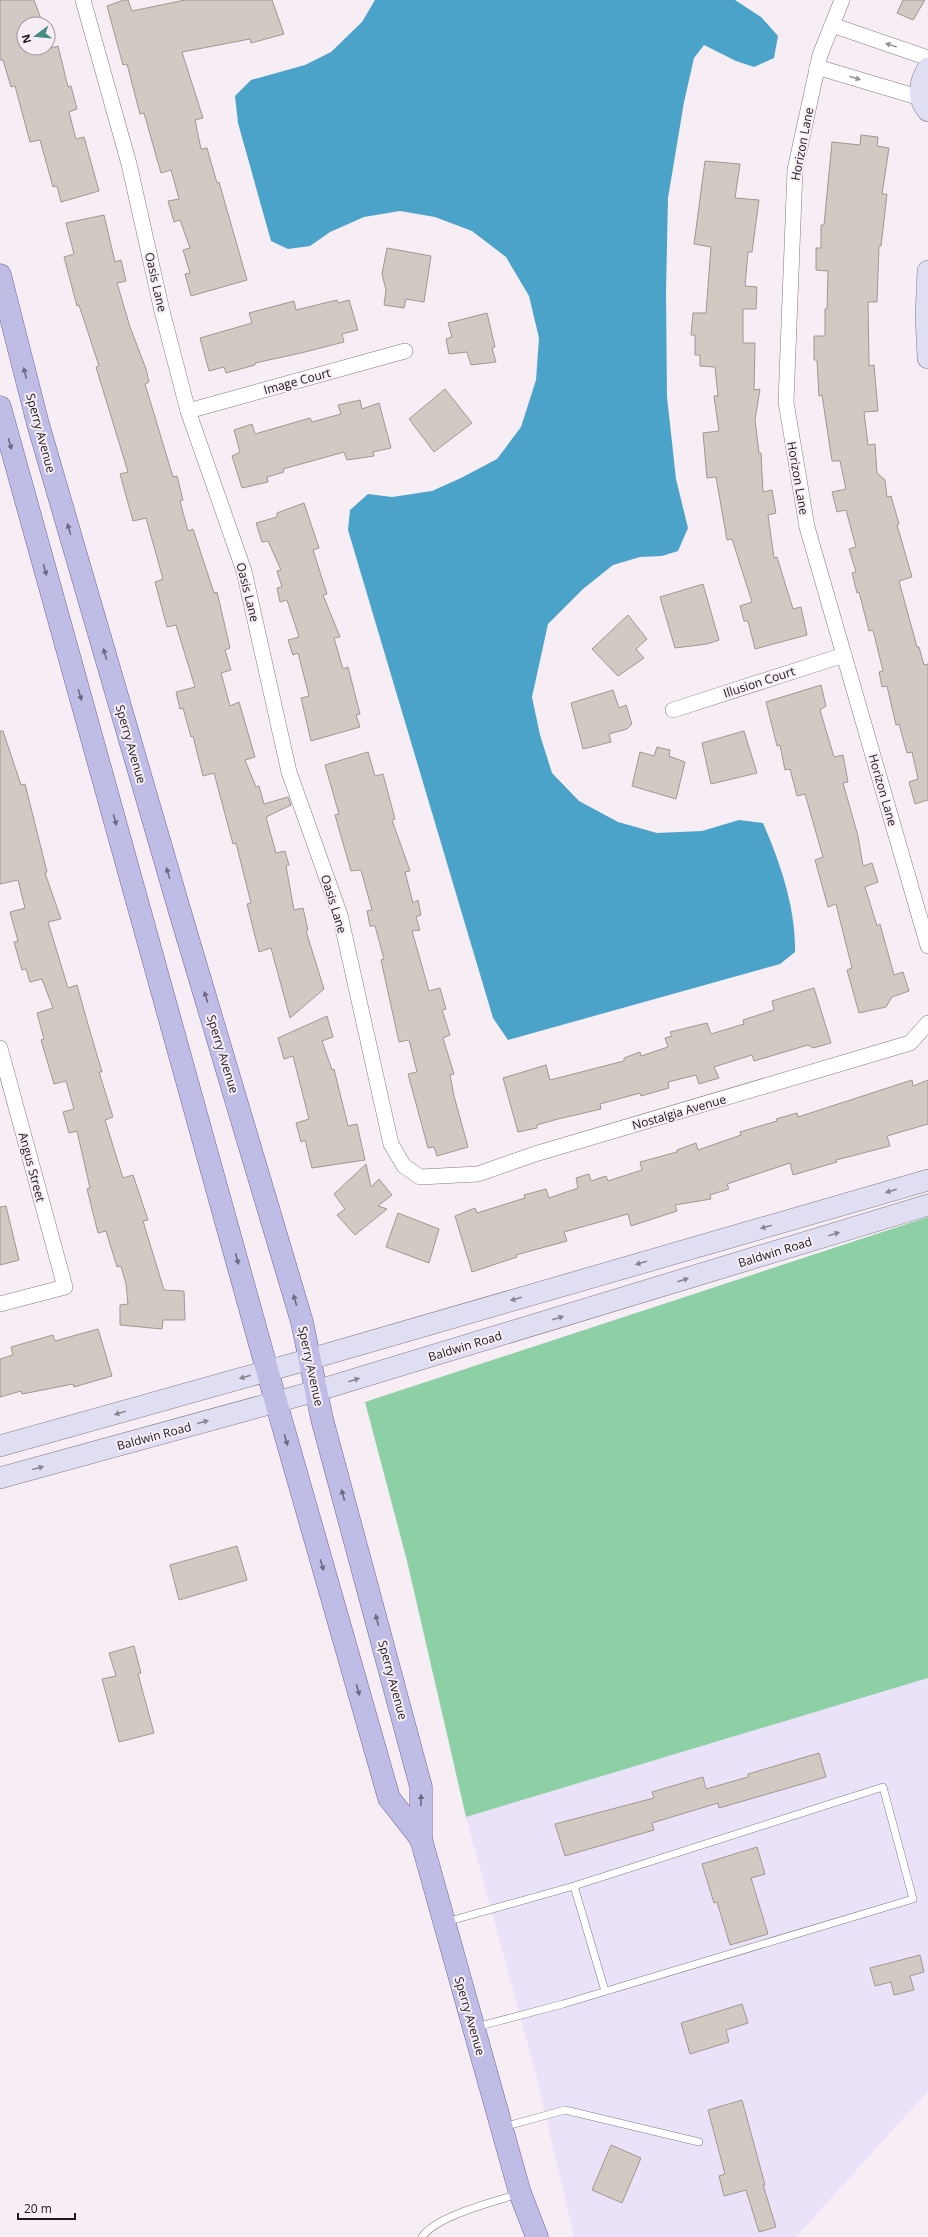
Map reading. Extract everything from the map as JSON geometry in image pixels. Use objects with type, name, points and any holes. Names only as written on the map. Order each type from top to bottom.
[{"type":"main road","points":[[924,104],[920,87],[923,76],[928,68]]},
{"type":"main road","points":[[928,270],[926,316],[928,358]]},
{"type":"main road","name":"Sperry Avenue","points":[[0,274],[38,424],[180,912],[300,1314],[316,1391],[422,1788],[421,1839],[520,2193],[537,2237]]},
{"type":"main road","name":"Sperry Avenue","points":[[0,407],[276,1402],[388,1798],[421,1839]]},
{"type":"main road","points":[[0,1446],[310,1359],[928,1180]]},
{"type":"main road","name":"Baldwin Road","points":[[0,1478],[316,1391],[928,1206]]},
{"type":"main road","name":"Sperry Avenue","points":[[520,2193],[521,2237]]},
{"type":"street","name":"Oasis Lane","points":[[83,0],[129,164],[162,311],[188,411],[244,571],[289,772],[340,915],[392,1144],[404,1166],[420,1177]]},
{"type":"street","name":"Horizon Lane","points":[[842,0],[817,67],[795,170],[786,402],[807,527],[928,946]]},
{"type":"street","points":[[832,25],[928,58]]},
{"type":"street","points":[[817,67],[924,104]]},
{"type":"street","name":"Image Court","points":[[188,411],[405,351]]},
{"type":"street","name":"Illusion Court","points":[[673,710],[844,655]]},
{"type":"street","name":"Nostalgia Avenue","points":[[420,1177],[478,1174],[535,1154],[910,1043],[928,1022]]},
{"type":"street","name":"Angus Street","points":[[0,1048],[65,1287],[0,1304]]},
{"type":"lane","points":[[444,1923],[574,1886],[883,1787],[913,1899],[605,1991],[474,2028]]},
{"type":"lane","points":[[574,1886],[605,1991]]},
{"type":"lane","points":[[502,2127],[564,2110],[699,2142]]},
{"type":"lane","points":[[422,2237],[432,2226],[446,2219],[520,2193]]},
{"type":"shaded area","points":[[928,1678],[928,2091],[796,2237],[574,2237],[537,2078],[466,1817]]},
{"type":"green space","points":[[928,1217],[928,1678],[466,1817],[407,1561],[365,1402]]},
{"type":"water","points":[[375,0],[735,0],[761,17],[778,36],[774,58],[754,67],[736,61],[704,45],[694,58],[684,102],[668,198],[666,291],[667,397],[676,479],[688,528],[678,551],[662,556],[640,557],[613,565],[583,589],[548,624],[532,697],[540,735],[552,773],[579,801],[618,822],[657,833],[702,831],[739,820],[763,823],[781,869],[790,902],[795,935],[795,952],[780,964],[508,1040],[493,1018],[348,530],[350,510],[368,494],[392,497],[432,491],[497,459],[521,427],[536,380],[539,338],[529,296],[506,257],[472,231],[435,217],[400,211],[364,217],[330,232],[310,246],[288,249],[271,241],[238,123],[235,96],[251,80],[305,65],[331,52],[362,22]]},
{"type":"building","points":[[0,0],[34,0],[40,16],[16,16],[16,56],[56,56],[56,47],[58,46],[68,87],[71,86],[77,109],[69,112],[76,139],[84,137],[99,191],[61,202],[57,186],[53,187],[40,140],[30,142],[15,86],[11,87],[3,60],[0,60]]},
{"type":"building","points":[[128,0],[132,11],[185,0],[272,0],[284,34],[251,43],[250,39],[182,52],[203,118],[195,120],[201,149],[207,148],[217,183],[219,182],[247,280],[191,296],[185,274],[190,273],[183,250],[190,248],[180,220],[174,222],[168,201],[179,199],[171,170],[161,173],[144,113],[140,114],[127,64],[123,65],[107,6]]},
{"type":"building","points":[[903,0],[925,0],[913,20],[897,13]]},
{"type":"building","points":[[861,135],[878,137],[877,146],[889,148],[882,194],[887,194],[881,246],[879,246],[877,302],[868,302],[869,366],[874,365],[878,411],[864,412],[868,445],[875,444],[877,473],[885,480],[887,497],[891,496],[899,524],[897,525],[912,577],[899,581],[917,647],[919,647],[924,665],[928,664],[928,800],[915,804],[909,782],[918,779],[912,752],[907,753],[899,724],[896,725],[887,686],[882,687],[879,672],[883,671],[873,630],[869,631],[859,592],[857,593],[852,573],[856,572],[849,549],[856,547],[846,510],[837,512],[832,492],[846,489],[840,461],[832,461],[822,395],[819,396],[817,360],[814,360],[814,336],[825,336],[825,309],[827,309],[828,271],[816,270],[816,248],[821,248],[821,225],[824,225],[832,142],[860,145]]},
{"type":"building","points":[[705,161],[740,164],[735,198],[759,200],[752,252],[748,252],[745,286],[757,287],[756,309],[743,309],[743,343],[755,343],[754,390],[760,389],[755,420],[759,453],[761,453],[763,492],[772,490],[776,513],[768,515],[774,558],[777,557],[793,609],[801,607],[807,635],[755,649],[748,621],[744,621],[740,606],[752,602],[732,539],[727,540],[716,477],[707,478],[703,433],[719,431],[714,396],[718,396],[715,367],[700,366],[700,355],[695,355],[695,335],[691,335],[693,313],[706,313],[711,247],[694,244]]},
{"type":"building","points":[[104,215],[115,262],[121,260],[126,281],[117,283],[130,327],[146,369],[149,382],[145,384],[173,477],[177,476],[183,500],[180,501],[188,531],[193,529],[214,593],[217,592],[230,648],[225,650],[231,670],[221,673],[230,706],[239,702],[255,757],[245,760],[256,787],[259,786],[264,804],[288,797],[291,805],[266,817],[276,853],[285,851],[289,865],[286,866],[294,910],[303,908],[308,930],[306,931],[324,989],[290,1018],[271,948],[259,952],[247,904],[251,903],[236,843],[233,844],[214,773],[203,776],[193,736],[191,737],[183,708],[180,709],[176,692],[195,687],[176,625],[167,627],[155,582],[163,579],[146,518],[133,521],[120,474],[128,472],[96,367],[99,366],[79,305],[77,306],[64,257],[74,254],[66,223]]},
{"type":"building","points":[[387,248],[431,256],[424,302],[406,299],[404,308],[384,305],[386,290],[382,274]]},
{"type":"building","points":[[337,300],[338,303],[349,300],[358,330],[342,334],[344,342],[255,363],[255,365],[226,373],[224,367],[209,371],[200,338],[252,323],[249,313],[294,301],[296,310]]},
{"type":"building","points":[[487,313],[495,347],[492,348],[496,362],[471,365],[467,352],[449,354],[446,339],[452,337],[448,323]]},
{"type":"building","points":[[445,389],[472,423],[434,452],[409,419]]},
{"type":"building","points":[[360,400],[362,409],[379,403],[391,448],[373,452],[374,456],[347,460],[344,452],[283,469],[284,472],[267,477],[268,482],[242,488],[232,456],[240,452],[234,430],[252,424],[255,434],[310,418],[312,422],[341,414],[338,405]]},
{"type":"building","points":[[304,503],[319,548],[313,550],[327,594],[323,595],[340,637],[334,638],[343,669],[348,667],[360,714],[356,715],[360,727],[311,741],[301,698],[309,696],[298,653],[293,655],[288,640],[299,637],[287,600],[280,602],[277,588],[282,587],[277,571],[281,570],[268,541],[262,542],[256,523],[277,517],[277,513]]},
{"type":"building","points":[[703,584],[719,640],[707,644],[675,648],[660,597]]},
{"type":"building","points":[[628,615],[647,639],[636,649],[644,658],[618,676],[592,649]]},
{"type":"building","points":[[821,685],[826,706],[820,710],[834,757],[843,755],[848,782],[843,783],[858,836],[863,866],[872,863],[878,882],[865,887],[877,926],[880,924],[894,975],[903,972],[909,991],[892,997],[886,1007],[859,1013],[847,970],[852,968],[836,904],[828,907],[815,860],[823,857],[805,794],[797,796],[790,769],[785,770],[780,745],[777,746],[766,702]]},
{"type":"building","points":[[613,690],[619,708],[626,705],[632,724],[627,729],[609,734],[611,742],[583,749],[571,703]]},
{"type":"building","points":[[0,731],[3,731],[21,785],[25,784],[47,872],[45,873],[61,919],[48,922],[68,988],[77,985],[102,1072],[99,1072],[113,1117],[105,1120],[123,1178],[133,1175],[148,1220],[143,1221],[164,1290],[184,1291],[185,1320],[163,1320],[162,1329],[120,1325],[120,1305],[128,1304],[126,1284],[121,1266],[117,1267],[106,1231],[98,1233],[87,1189],[90,1188],[77,1131],[69,1133],[63,1112],[74,1109],[66,1081],[54,1084],[41,1040],[44,1039],[37,1013],[53,1008],[42,979],[30,982],[26,969],[22,970],[14,942],[18,941],[10,912],[25,908],[18,880],[0,884]]},
{"type":"building","points":[[744,731],[757,773],[711,784],[702,743]]},
{"type":"building","points":[[657,747],[670,750],[669,756],[685,762],[676,799],[632,786],[640,752],[654,756]]},
{"type":"building","points":[[368,752],[375,776],[383,774],[395,819],[392,820],[410,871],[405,872],[413,903],[418,900],[421,915],[416,917],[420,930],[412,931],[429,991],[440,988],[446,1009],[442,1010],[450,1035],[443,1038],[454,1074],[450,1075],[454,1096],[468,1147],[437,1156],[434,1147],[428,1148],[408,1074],[417,1072],[409,1040],[399,1042],[381,960],[384,959],[375,926],[370,926],[367,911],[372,910],[361,870],[351,871],[335,815],[339,814],[325,765]]},
{"type":"building","points":[[814,988],[831,1043],[813,1048],[808,1045],[754,1061],[752,1055],[714,1067],[719,1078],[699,1084],[696,1075],[668,1082],[669,1088],[641,1096],[640,1093],[600,1104],[601,1109],[558,1119],[537,1125],[537,1128],[518,1132],[503,1078],[546,1065],[550,1080],[624,1061],[624,1058],[640,1052],[641,1056],[668,1047],[665,1038],[672,1036],[670,1032],[707,1023],[711,1034],[744,1024],[743,1020],[774,1010],[772,1001]]},
{"type":"building","points":[[327,1016],[333,1037],[322,1041],[332,1070],[334,1069],[348,1126],[357,1124],[365,1160],[312,1168],[305,1140],[301,1142],[296,1123],[309,1119],[293,1056],[284,1059],[278,1038]]},
{"type":"building","points":[[912,1080],[913,1086],[928,1080],[928,1124],[887,1136],[890,1146],[836,1160],[837,1162],[793,1175],[790,1163],[727,1184],[729,1189],[710,1195],[711,1199],[675,1205],[677,1211],[631,1226],[628,1214],[564,1232],[567,1241],[516,1255],[517,1257],[472,1272],[455,1216],[475,1208],[477,1213],[525,1198],[524,1195],[546,1189],[549,1198],[578,1188],[576,1178],[589,1174],[591,1181],[606,1176],[608,1181],[642,1170],[640,1162],[677,1152],[677,1150],[696,1143],[698,1150],[741,1135],[740,1132],[777,1121],[776,1119],[797,1113],[798,1117]]},
{"type":"building","points":[[366,1164],[371,1187],[379,1179],[392,1195],[378,1206],[387,1209],[355,1235],[337,1215],[345,1209],[334,1194]]},
{"type":"building","points":[[6,1206],[19,1260],[0,1265],[0,1207]]},
{"type":"building","points":[[398,1213],[439,1229],[429,1263],[386,1247]]},
{"type":"building","points":[[98,1329],[112,1376],[74,1387],[73,1384],[22,1394],[21,1391],[0,1397],[0,1359],[13,1355],[11,1347],[53,1335],[55,1341]]},
{"type":"building","points":[[237,1546],[247,1580],[179,1600],[170,1565]]},
{"type":"building","points":[[134,1646],[141,1673],[138,1674],[154,1733],[119,1742],[102,1679],[116,1676],[109,1653]]},
{"type":"building","points":[[819,1753],[826,1777],[719,1808],[718,1803],[652,1823],[654,1830],[565,1856],[555,1824],[654,1798],[652,1792],[703,1777],[706,1789],[748,1777],[748,1774]]},
{"type":"building","points":[[757,1847],[765,1874],[751,1878],[768,1934],[730,1945],[717,1902],[714,1903],[702,1864]]},
{"type":"building","points":[[920,1955],[924,1972],[910,1976],[914,1990],[894,1995],[891,1982],[875,1986],[870,1968]]},
{"type":"building","points":[[742,2004],[748,2023],[726,2030],[729,2042],[690,2054],[681,2023]]},
{"type":"building","points":[[742,2100],[765,2185],[763,2185],[776,2227],[759,2232],[746,2190],[724,2196],[719,2176],[725,2174],[708,2110]]},
{"type":"building","points":[[611,2145],[641,2158],[622,2203],[592,2190]]}]
